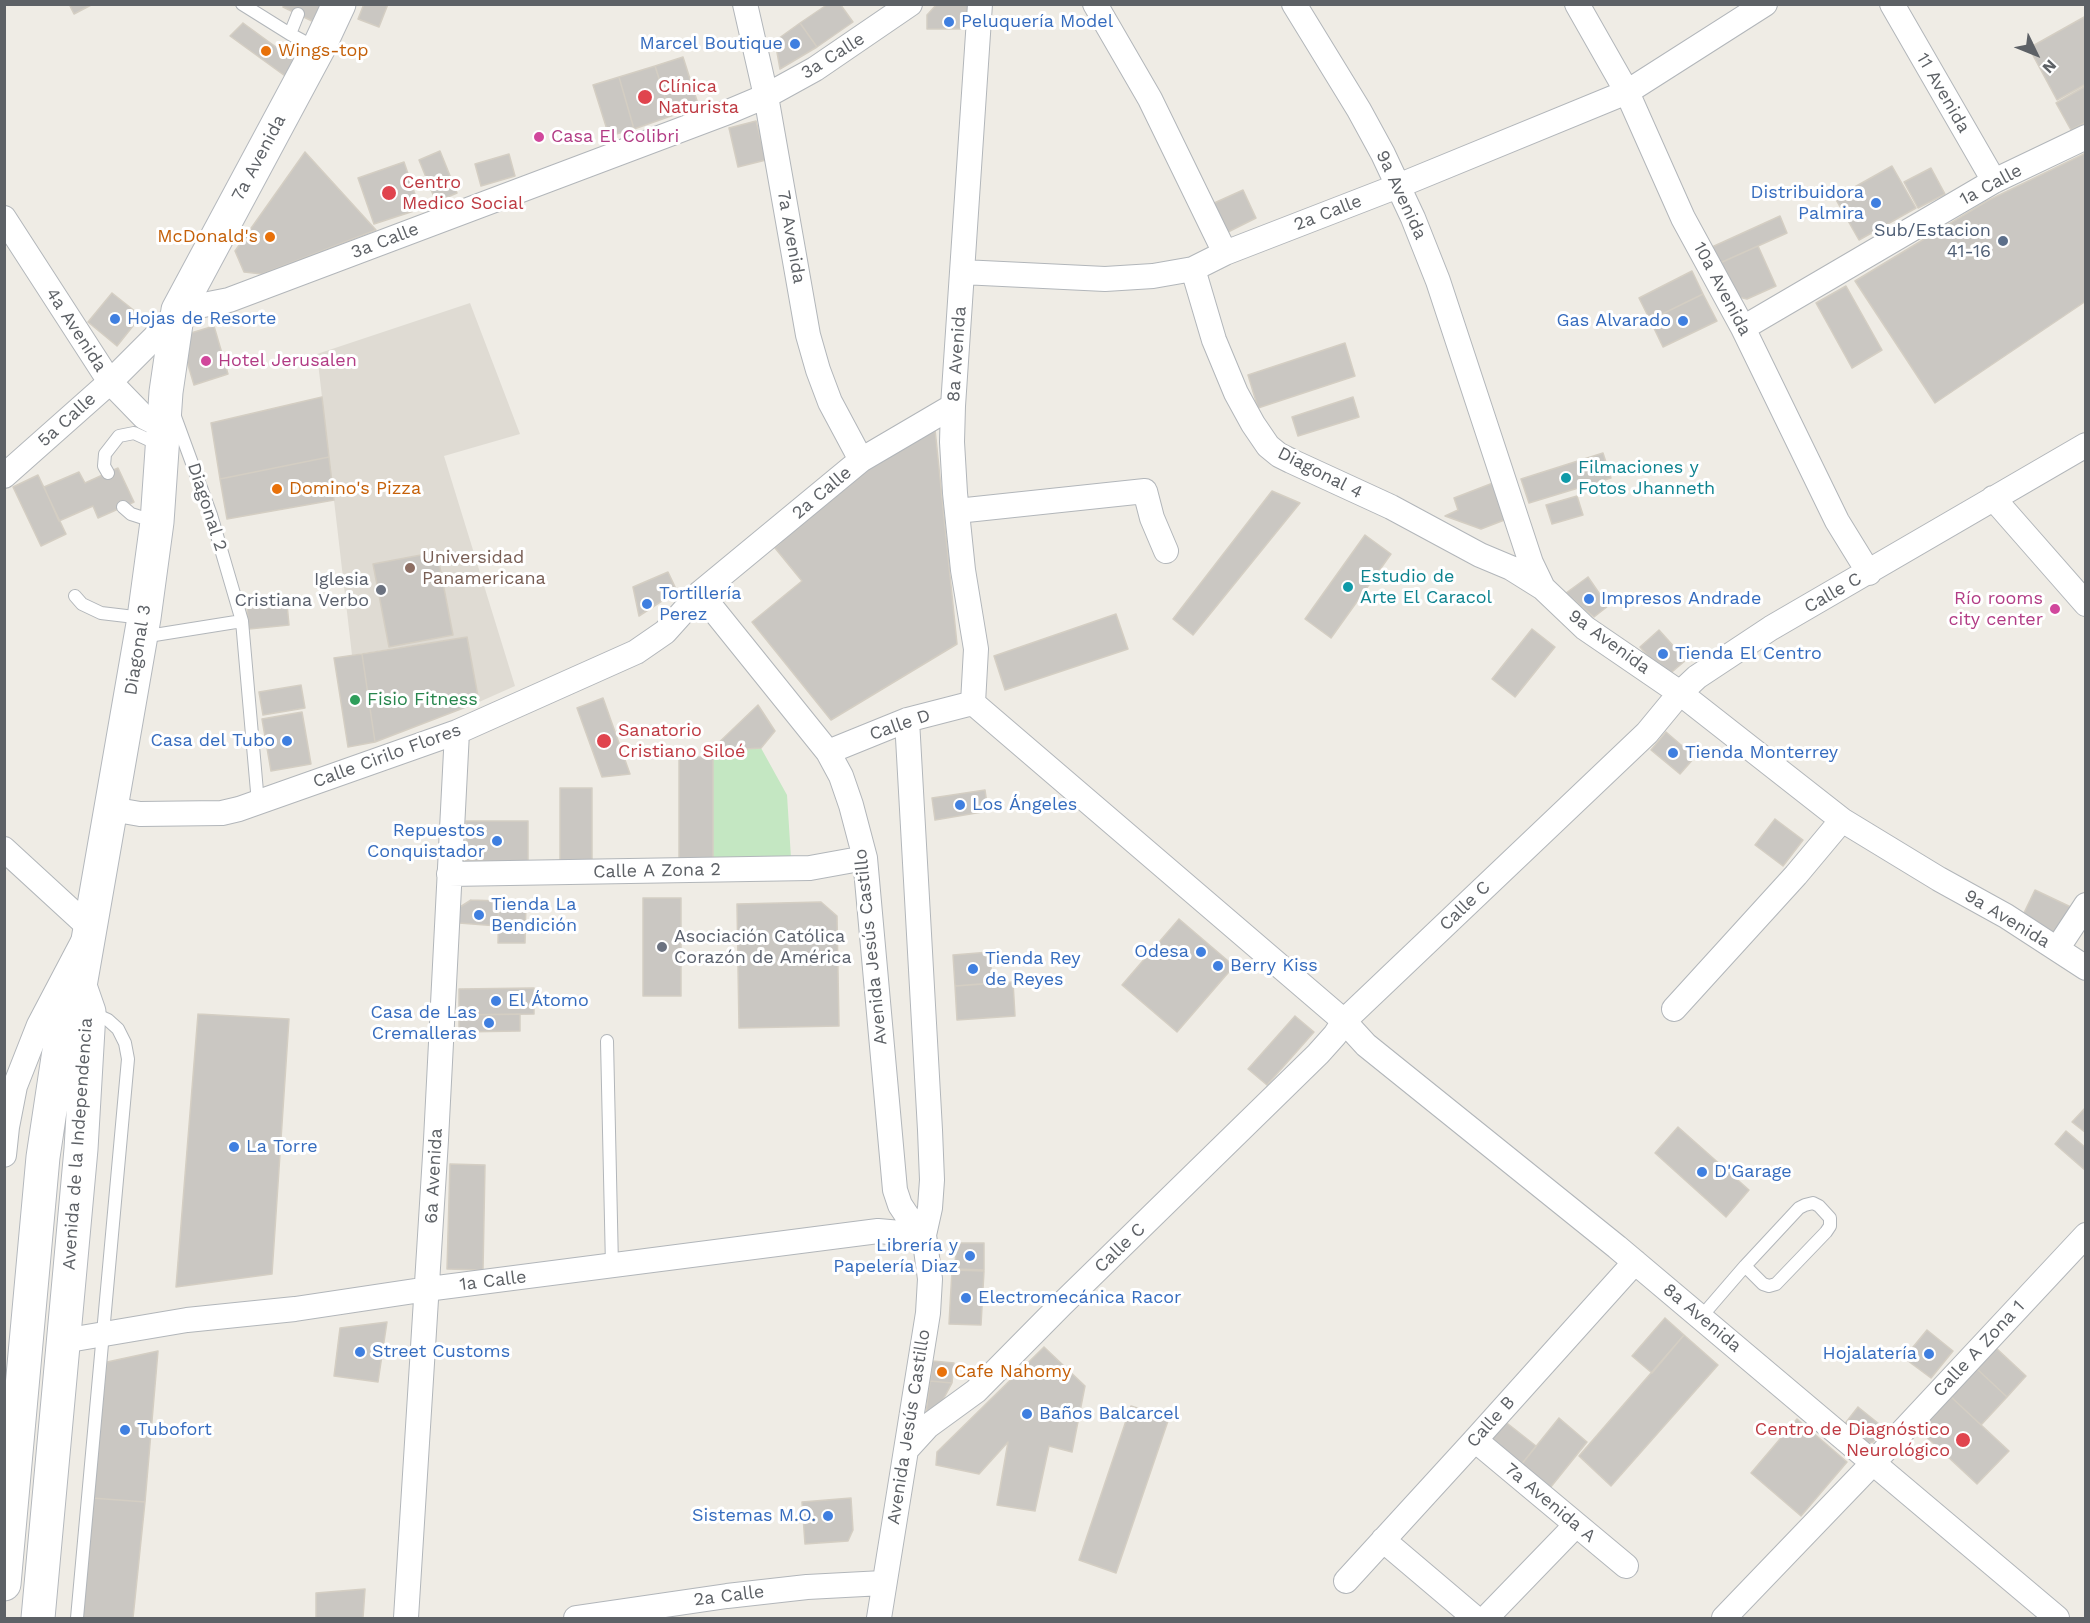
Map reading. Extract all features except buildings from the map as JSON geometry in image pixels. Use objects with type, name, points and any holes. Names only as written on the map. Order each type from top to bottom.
[{"type":"main road","name":"7a Avenida","points":[[178,310],[304,41],[339,4]]},
{"type":"main road","name":"Diagonal 3","points":[[84,999],[90,928],[142,628],[157,522],[166,392],[178,310]]},
{"type":"main road","name":"Avenida de la Independencia","points":[[38,1618],[81,1149],[84,999]]},
{"type":"main road","name":"Avenida de la Independencia","points":[[4,1584],[43,1157],[65,1011],[84,999]]},
{"type":"street","name":"7a Avenida","points":[[745,4],[766,96],[808,335],[830,402],[861,460]]},
{"type":"street","name":"3a Calle","points":[[178,310],[229,300],[766,96],[815,69],[910,4]]},
{"type":"street","name":"8a Avenida","points":[[981,4],[952,442],[963,570],[976,649],[973,703],[1344,1021],[1366,1045],[1635,1262],[2057,1618]]},
{"type":"street","points":[[1095,4],[1150,99],[1225,253]]},
{"type":"street","name":"9a Avenida","points":[[1294,4],[1359,110],[1398,186],[1438,281],[1528,554],[1543,588],[1585,628],[1680,693],[1842,819],[1939,879],[2006,916],[2085,968]]},
{"type":"street","name":"10a Avenida","points":[[1577,4],[1627,92],[1683,218],[1743,328],[1837,521],[1869,573]]},
{"type":"street","name":"2a Calle","points":[[962,272],[1105,279],[1153,276],[1193,269],[1225,253],[1398,186],[1627,92],[1765,4]]},
{"type":"street","name":"11 Avenida","points":[[1892,4],[1994,181]]},
{"type":"street","name":"1a Calle","points":[[1743,328],[1994,181],[2085,137]]},
{"type":"street","name":"4a Avenida","points":[[4,218],[110,382],[164,437]]},
{"type":"street","name":"Diagonal 4","points":[[1193,269],[1214,340],[1236,393],[1268,446],[1279,455],[1391,507],[1479,555],[1511,568],[1543,588]]},
{"type":"street","name":"5a Calle","points":[[7,470],[110,382],[178,310]]},
{"type":"street","name":"2a Calle","points":[[700,593],[861,460],[953,406]]},
{"type":"street","name":"Calle C","points":[[907,1449],[928,1426],[976,1391],[1318,1054],[1344,1021],[1647,733],[1680,693],[1698,677],[1771,628],[1869,573],[2085,445]]},
{"type":"street","points":[[957,511],[1144,491],[1166,551]]},
{"type":"street","points":[[1993,498],[2085,604]]},
{"type":"street","name":"Calle Cirilo Flores","points":[[111,809],[140,814],[222,813],[258,803],[457,732],[636,652],[665,632],[700,593]]},
{"type":"street","name":"Avenida Jesús Castillo","points":[[700,593],[828,752],[841,776],[865,858],[895,1190],[900,1205],[910,1221],[924,1235]]},
{"type":"street","name":"Calle D","points":[[828,752],[907,720],[973,703]]},
{"type":"street","name":"Avenida Jesús Castillo","points":[[879,1618],[928,1313],[930,1279],[924,1235],[930,1208],[932,1180],[925,1015],[907,720]]},
{"type":"street","name":"6a Avenida","points":[[406,1618],[428,1289],[457,732]]},
{"type":"street","points":[[1674,1009],[1796,875],[1842,819]]},
{"type":"street","points":[[4,849],[90,928],[39,1025],[15,1086],[4,1155]]},
{"type":"street","name":"Calle A Zona 2","points":[[449,874],[810,868],[865,858]]},
{"type":"street","points":[[2057,949],[2085,905]]},
{"type":"street","name":"1a Calle","points":[[63,1341],[188,1320],[295,1309],[428,1289],[878,1231],[924,1235]]},
{"type":"street","name":"Calle A Zona 1","points":[[1724,1618],[1873,1463],[2085,1235]]},
{"type":"street","name":"Calle B","points":[[1346,1581],[1635,1262]]},
{"type":"street","name":"7a Avenida A","points":[[1475,1440],[1626,1566]]},
{"type":"street","points":[[1486,1618],[1576,1525]]},
{"type":"street","points":[[1383,1540],[1475,1618]]},
{"type":"street","name":"2a Calle","points":[[576,1618],[727,1596],[807,1587],[883,1583]]},
{"type":"lane","points":[[242,4],[304,41]]},
{"type":"lane","points":[[298,14],[304,41]]},
{"type":"lane","name":"Diagonal 2","points":[[166,392],[211,515],[242,621],[258,803]]},
{"type":"lane","points":[[108,473],[104,466],[105,454],[119,436],[134,433],[164,437]]},
{"type":"lane","points":[[123,507],[138,518],[157,522]]},
{"type":"lane","points":[[75,596],[82,604],[142,628],[242,621]]},
{"type":"lane","points":[[77,1618],[128,1059],[125,1043],[118,1029],[84,999]]},
{"type":"lane","points":[[607,1041],[612,1266]]},
{"type":"lane","points":[[1701,1317],[1745,1266],[1799,1208],[1813,1203],[1830,1218],[1830,1226],[1826,1232],[1776,1284],[1769,1286],[1763,1284],[1745,1266]]},
{"type":"shaded area","name":"Universidad Panamericana","points":[[470,303],[520,434],[444,456],[515,686],[479,702],[467,637],[352,655],[317,354]]},
{"type":"green space","points":[[761,748],[787,795],[791,858],[713,859],[713,757],[710,751]]},
{"type":"place","name":"Peluquería Model","points":[[949,22]]},
{"type":"place","name":"Marcel Boutique","points":[[795,44]]},
{"type":"place","name":"Wings-top","points":[[266,51]]},
{"type":"place","name":"Clínica Naturista","points":[[645,97]]},
{"type":"place","name":"Casa El Colibri","points":[[539,137]]},
{"type":"place","name":"Centro Medico Social","points":[[389,193]]},
{"type":"place","name":"Distribuidora Palmira","points":[[1876,203]]},
{"type":"place","name":"McDonald's","points":[[270,237]]},
{"type":"place","name":"Sub/Estacion 41-16","points":[[2003,241]]},
{"type":"place","name":"Hojas de Resorte","points":[[115,319]]},
{"type":"place","name":"Gas Alvarado","points":[[1683,321]]},
{"type":"place","name":"Hotel Jerusalen","points":[[206,361]]},
{"type":"place","name":"Filmaciones y Fotos Jhanneth","points":[[1566,478]]},
{"type":"place","name":"Domino's Pizza","points":[[277,489]]},
{"type":"place","name":"Universidad Panamericana","points":[[410,568]]},
{"type":"place","name":"Estudio de Arte El Caracol","points":[[1348,587]]},
{"type":"place","name":"Iglesia Cristiana Verbo","points":[[381,590]]},
{"type":"place","name":"Impresos Andrade","points":[[1589,599]]},
{"type":"place","name":"Tortillería Perez","points":[[647,604]]},
{"type":"place","name":"Río rooms city center","points":[[2055,609]]},
{"type":"place","name":"Tienda El Centro","points":[[1663,654]]},
{"type":"place","name":"Fisio Fitness","points":[[355,700]]},
{"type":"place","name":"Casa del Tubo","points":[[287,741]]},
{"type":"place","name":"Sanatorio Cristiano Siloé","points":[[604,741]]},
{"type":"place","name":"Tienda Monterrey","points":[[1673,753]]},
{"type":"place","name":"Los Ángeles","points":[[960,805]]},
{"type":"place","name":"Repuestos Conquistador","points":[[497,841]]},
{"type":"place","name":"Tienda La Bendición","points":[[479,915]]},
{"type":"place","name":"Asociación Católica Corazón de América","points":[[662,947]]},
{"type":"place","name":"Odesa","points":[[1201,952]]},
{"type":"place","name":"Berry Kiss","points":[[1218,966]]},
{"type":"place","name":"Tienda Rey de Reyes","points":[[973,969]]},
{"type":"place","name":"El Átomo","points":[[496,1001]]},
{"type":"place","name":"Casa de Las Cremalleras","points":[[489,1023]]},
{"type":"place","name":"La Torre","points":[[234,1147]]},
{"type":"place","name":"D'Garage","points":[[1702,1172]]},
{"type":"place","name":"Librería y Papelería Diaz","points":[[970,1256]]},
{"type":"place","name":"Electromecánica Racor","points":[[966,1298]]},
{"type":"place","name":"Street Customs","points":[[360,1352]]},
{"type":"place","name":"Hojalatería","points":[[1929,1354]]},
{"type":"place","name":"Cafe Nahomy","points":[[942,1372]]},
{"type":"place","name":"Baños Balcarcel","points":[[1027,1414]]},
{"type":"place","name":"Tubofort","points":[[125,1430]]},
{"type":"place","name":"Centro de Diagnóstico Neurológico","points":[[1963,1440]]},
{"type":"place","name":"Sistemas M.O.","points":[[828,1516]]}]
